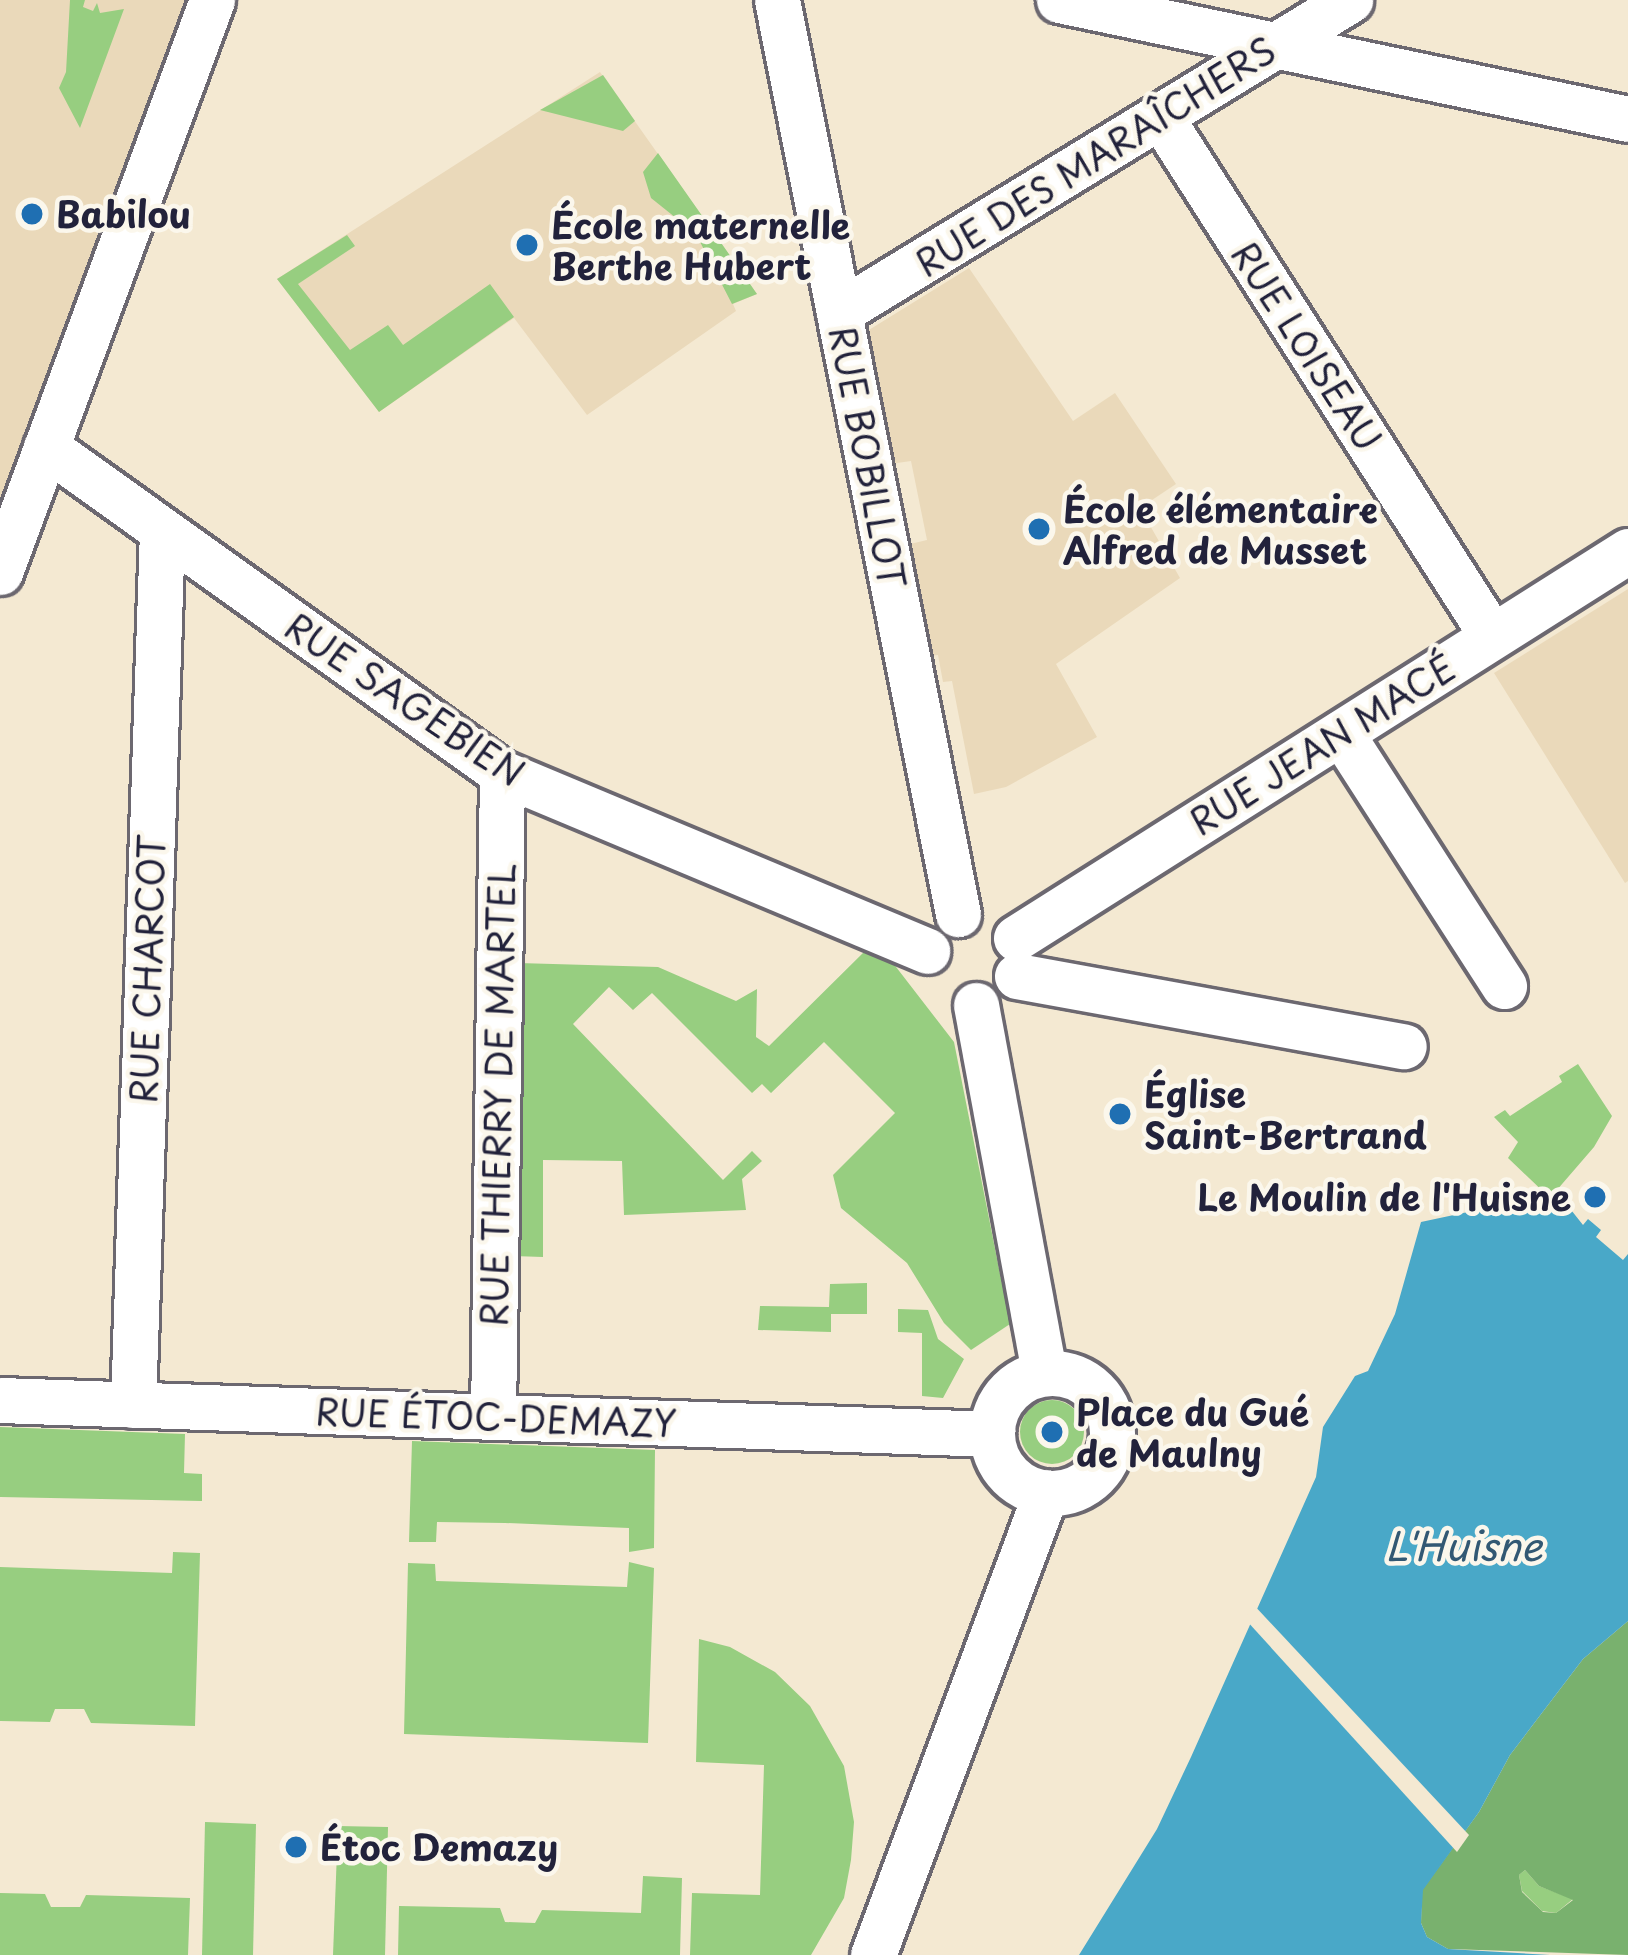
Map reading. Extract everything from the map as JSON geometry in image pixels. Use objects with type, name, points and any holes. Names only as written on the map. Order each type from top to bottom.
[{"type":"street","points":[[0,572],[212,0]]},
{"type":"street","name":"RUE BOBILLOT","points":[[777,0],[958,914]]},
{"type":"street","points":[[1059,0],[1628,119]]},
{"type":"street","name":"RUE DES MARAÎCHERS","points":[[839,312],[1350,0]]},
{"type":"street","name":"RUE LOISEAU","points":[[1160,116],[1492,636]]},
{"type":"street","name":"RUE SAGEBIEN","points":[[46,447],[502,773],[927,951]]},
{"type":"street","name":"RUE CHARCOT","points":[[133,1405],[162,532]]},
{"type":"street","name":"RUE JEAN MACÉ","points":[[1016,957],[1341,733],[1628,551]]},
{"type":"street","points":[[1341,733],[1504,986]]},
{"type":"street","name":"RUE THIERRY DE MARTEL","points":[[493,1417],[502,773]]},
{"type":"street","points":[[1016,957],[996,999],[976,1005],[942,992],[927,967],[927,951],[936,930],[958,914],[993,916],[1016,957],[1404,1046]]},
{"type":"street","points":[[976,1005],[1044,1373]]},
{"type":"street","points":[[1044,1373],[1073,1377],[1094,1391],[1112,1430],[1107,1457],[1088,1480],[1069,1490],[1046,1492],[1023,1486],[1007,1473],[992,1434],[997,1410],[1010,1390],[1044,1373]]},
{"type":"street","name":"RUE ÉTOC-DEMAZY","points":[[0,1400],[992,1434]]},
{"type":"street","points":[[873,1955],[1046,1492]]},
{"type":"shaded area","points":[[0,0],[212,0],[0,572]]},
{"type":"shaded area","name":"École maternelle Berthe Hubert","points":[[600,72],[757,294],[733,304],[736,311],[587,415],[514,318],[379,412],[277,279]]},
{"type":"shaded area","name":"École élémentaire Alfred de Musset","points":[[969,268],[1073,421],[1115,393],[1176,484],[1140,508],[1180,578],[1056,664],[1097,737],[1006,787],[974,794],[952,681],[943,682],[938,655],[928,656],[906,545],[927,540],[911,461],[890,464],[864,333]]},
{"type":"shaded area","points":[[1628,589],[1628,881],[1625,883],[1494,673]]},
{"type":"green space","points":[[70,0],[85,0],[83,7],[93,11],[97,3],[100,13],[124,9],[80,128],[59,88],[66,72]]},
{"type":"green space","points":[[603,75],[635,121],[623,131],[540,110]]},
{"type":"green space","points":[[658,153],[757,294],[732,304],[696,234],[651,198],[643,172]]},
{"type":"green space","points":[[347,235],[355,246],[298,284],[350,350],[388,325],[403,345],[490,284],[514,317],[379,412],[277,279]]},
{"type":"green space","points":[[865,951],[893,963],[954,1042],[1010,1324],[971,1350],[944,1323],[907,1263],[841,1208],[833,1175],[895,1113],[824,1042],[771,1093],[762,1084],[752,1093],[652,993],[633,1010],[609,987],[573,1024],[723,1180],[752,1151],[762,1161],[742,1179],[746,1210],[624,1215],[622,1161],[543,1160],[543,1257],[513,1256],[518,963],[658,967],[736,1001],[757,989],[756,1037],[769,1046]]},
{"type":"green space","points":[[1578,1064],[1612,1116],[1594,1147],[1550,1198],[1508,1158],[1518,1142],[1494,1117],[1505,1110],[1510,1116],[1562,1082],[1559,1076]]},
{"type":"green space","points":[[867,1283],[867,1314],[831,1314],[831,1332],[758,1330],[760,1306],[829,1307],[830,1284]]},
{"type":"green space","points":[[898,1309],[928,1310],[938,1339],[964,1359],[943,1398],[922,1396],[922,1333],[898,1332]]},
{"type":"green space","points":[[1052,1400],[1074,1410],[1084,1432],[1074,1454],[1052,1464],[1030,1454],[1020,1432],[1030,1410]]},
{"type":"green space","points":[[0,1427],[185,1434],[184,1473],[202,1474],[202,1501],[0,1497]]},
{"type":"green space","points":[[412,1441],[655,1450],[654,1548],[629,1552],[629,1528],[505,1523],[437,1522],[436,1542],[409,1542]]},
{"type":"green space","points":[[173,1552],[200,1553],[195,1726],[91,1723],[84,1709],[55,1709],[50,1722],[0,1721],[0,1567],[172,1573]]},
{"type":"green space","points":[[629,1562],[654,1568],[648,1743],[404,1734],[408,1563],[435,1564],[436,1581],[627,1587]]},
{"type":"green space","points":[[1628,1621],[1628,1955],[1448,1949],[1427,1937],[1421,1923],[1422,1890],[1479,1812],[1510,1755],[1583,1659]],"holes":[[[1525,1870],[1539,1886],[1573,1900],[1556,1913],[1543,1912],[1522,1892],[1519,1875]]]},
{"type":"green space","points":[[699,1639],[730,1647],[775,1672],[810,1706],[844,1766],[854,1822],[851,1860],[844,1898],[811,1955],[690,1955],[692,1893],[760,1895],[764,1765],[696,1762]]},
{"type":"green space","points":[[205,1822],[256,1824],[253,1955],[202,1955]]},
{"type":"green space","points":[[338,1826],[388,1827],[385,1955],[333,1955]]},
{"type":"green space","points":[[1525,1870],[1539,1886],[1573,1899],[1556,1913],[1542,1911],[1522,1891],[1519,1875]]},
{"type":"green space","points":[[643,1876],[682,1878],[680,1955],[398,1955],[399,1906],[500,1908],[505,1922],[535,1923],[542,1910],[641,1913]]},
{"type":"green space","points":[[0,1893],[45,1894],[51,1907],[80,1907],[86,1895],[190,1898],[188,1955],[0,1955]]},
{"type":"water","name":"L'Huisne","points":[[1539,1188],[1549,1198],[1556,1191],[1583,1225],[1588,1219],[1601,1230],[1596,1237],[1623,1260],[1628,1254],[1628,1621],[1583,1659],[1510,1755],[1479,1812],[1423,1890],[1421,1923],[1427,1937],[1448,1949],[1550,1955],[1079,1955],[1157,1829],[1191,1757],[1316,1477],[1323,1427],[1355,1376],[1368,1371],[1395,1314],[1421,1222],[1482,1209]]},
{"type":"pier","points":[[1252,1603],[1469,1835],[1457,1852],[1246,1620]]},
{"type":"place","name":"Babilou","points":[[32,214]]},
{"type":"place","name":"École maternelle Berthe Hubert","points":[[527,245]]},
{"type":"place","name":"École élémentaire Alfred de Musset","points":[[1039,529]]},
{"type":"place","name":"Église Saint-Bertrand","points":[[1120,1114]]},
{"type":"place","name":"Le Moulin de l'Huisne","points":[[1595,1197]]},
{"type":"place","name":"Place du Gué de Maulny","points":[[1052,1432]]},
{"type":"place","name":"Étoc Demazy","points":[[296,1847]]}]
